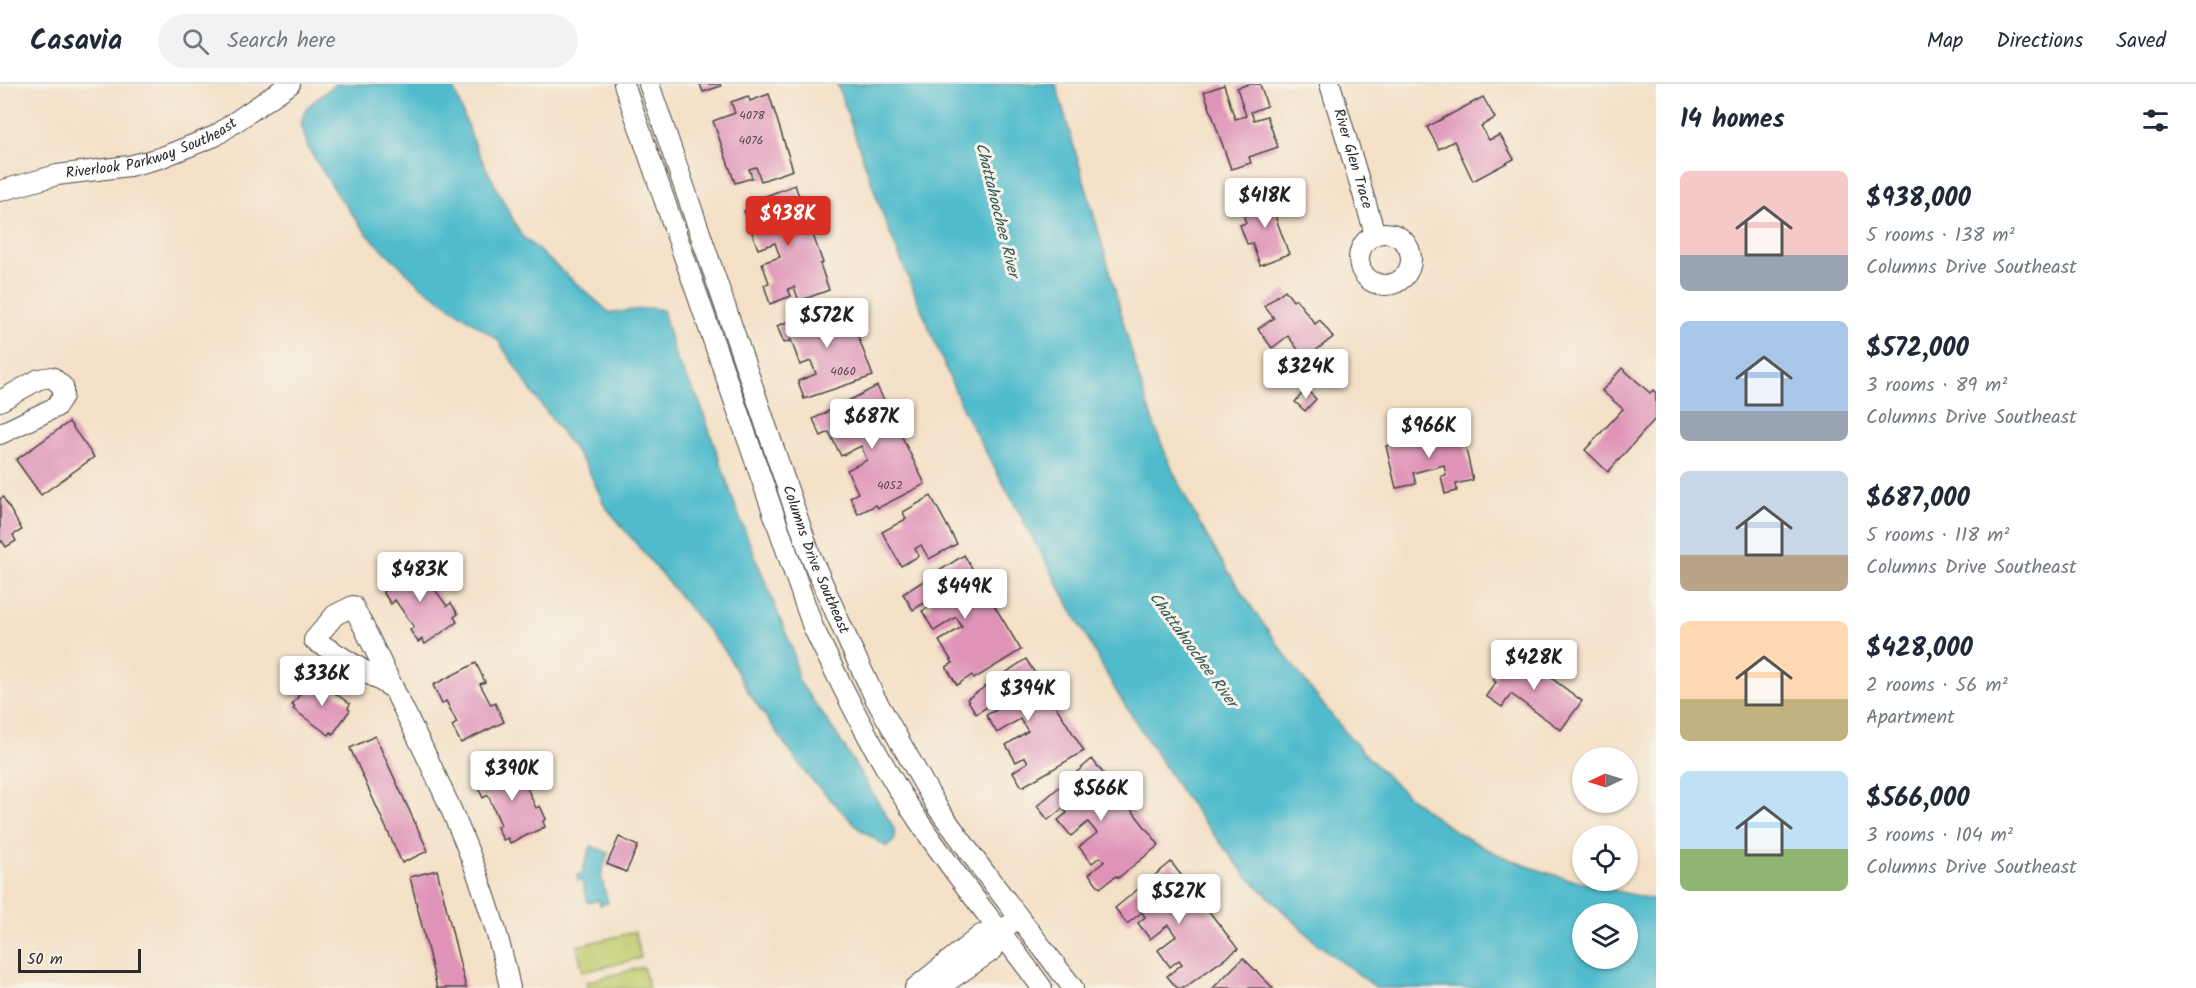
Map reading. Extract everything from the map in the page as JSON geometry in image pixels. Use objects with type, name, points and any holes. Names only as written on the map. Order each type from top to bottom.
[{"type":"street","name":"Riverlook Parkway Southeast","points":[[0,191],[57,175],[129,166],[160,158],[215,136],[290,84]]},
{"type":"street","name":"Columns Drive Southeast","points":[[624,84],[797,588],[826,654],[852,708],[913,812],[969,894],[1042,988]]},
{"type":"street","name":"Columns Drive Southeast","points":[[650,84],[811,557],[849,643],[913,768],[960,840],[1073,988]]},
{"type":"street","name":"River Glen Trace","points":[[1330,84],[1375,234]]},
{"type":"street","points":[[721,366],[742,358]]},
{"type":"street","points":[[0,401],[46,378],[52,377],[63,387],[61,402],[56,406],[0,434]]},
{"type":"street","points":[[826,654],[849,643]]},
{"type":"street","points":[[394,689],[449,800],[479,878],[503,954],[510,988]]},
{"type":"street","points":[[928,986],[993,950],[1000,932],[1018,918]]},
{"type":"green space","points":[[635,932],[641,958],[583,972],[577,946]]},
{"type":"green space","points":[[643,967],[649,988],[587,988],[586,982]]},
{"type":"water","points":[[336,84],[452,84],[476,148],[521,235],[610,313],[651,308],[663,310],[676,359],[700,403],[737,511],[793,651],[798,680],[835,732],[894,828],[895,840],[887,847],[858,828],[806,774],[749,693],[725,651],[605,506],[587,467],[534,395],[498,340],[421,286],[368,235],[340,198],[309,150],[301,124],[306,108]]},
{"type":"water","name":"Chattahoochee River","points":[[837,84],[1056,84],[1137,372],[1157,433],[1174,473],[1203,529],[1252,608],[1288,659],[1345,732],[1409,797],[1433,815],[1458,833],[1485,848],[1526,866],[1572,880],[1572,891],[1616,891],[1656,900],[1656,988],[1377,988],[1315,942],[1244,873],[1183,795],[1116,691],[963,410],[885,221]]},
{"type":"water","points":[[591,846],[608,853],[601,876],[608,903],[600,905],[599,900],[588,903],[582,880],[578,881],[577,875],[582,873]]},
{"type":"building","points":[[700,84],[720,84],[721,86],[703,92]]},
{"type":"building","points":[[1249,84],[1260,84],[1267,106],[1251,112],[1254,120],[1267,116],[1278,147],[1249,157],[1251,163],[1231,169],[1204,92],[1224,85],[1235,119],[1246,116],[1237,88]]},
{"type":"building","points":[[769,94],[793,170],[761,181],[756,167],[749,169],[752,178],[735,183],[713,121],[735,113],[731,102],[748,96],[750,101]]},
{"type":"building","points":[[1483,97],[1495,118],[1481,126],[1489,140],[1500,135],[1514,159],[1473,181],[1454,141],[1439,149],[1427,127]]},
{"type":"building","points":[[795,185],[823,263],[820,264],[829,290],[799,301],[794,287],[788,289],[791,296],[770,304],[764,285],[769,283],[762,263],[780,257],[775,243],[758,249],[744,211],[769,202],[766,196]]},
{"type":"building","points":[[1286,196],[1291,210],[1275,216],[1289,254],[1260,265],[1252,243],[1247,244],[1240,225],[1246,223],[1241,208],[1269,198],[1271,202]]},
{"type":"building","points":[[1285,290],[1293,301],[1296,299],[1315,324],[1320,320],[1333,337],[1305,359],[1288,336],[1272,348],[1258,329],[1274,318],[1264,306]]},
{"type":"building","points":[[844,299],[873,376],[804,399],[798,381],[816,374],[811,361],[800,365],[791,340],[784,343],[777,326]]},
{"type":"building","points":[[1296,364],[1303,364],[1302,375],[1296,374]]},
{"type":"building","points":[[1622,368],[1650,393],[1653,390],[1656,393],[1656,418],[1608,472],[1585,450],[1623,409],[1602,391]]},
{"type":"building","points":[[877,386],[925,484],[878,508],[876,505],[858,514],[850,497],[858,493],[847,470],[867,460],[861,446],[841,456],[829,432],[821,436],[813,419]]},
{"type":"building","points":[[1306,389],[1316,399],[1305,411],[1295,402]]},
{"type":"building","points":[[69,422],[94,457],[41,495],[16,460]]},
{"type":"building","points":[[1428,427],[1430,436],[1444,432],[1447,445],[1464,441],[1473,480],[1456,484],[1457,491],[1445,494],[1441,476],[1446,475],[1444,465],[1413,473],[1416,484],[1396,488],[1386,446],[1400,443],[1398,434]]},
{"type":"building","points":[[931,496],[957,544],[929,559],[921,545],[915,549],[919,556],[901,566],[882,532],[906,519],[903,512]]},
{"type":"building","points":[[3,497],[22,530],[13,535],[16,541],[6,547],[2,541],[0,543],[0,499]]},
{"type":"building","points":[[964,555],[1021,650],[974,679],[972,675],[957,685],[946,667],[953,663],[939,641],[962,627],[956,617],[934,631],[922,611],[933,605],[929,600],[913,610],[903,594]]},
{"type":"building","points":[[415,562],[418,567],[423,564],[431,576],[427,579],[447,606],[451,603],[458,614],[454,617],[457,622],[425,644],[422,639],[418,642],[410,630],[414,627],[395,600],[391,604],[383,592],[386,589],[383,584]]},
{"type":"building","points":[[1515,651],[1582,701],[1561,730],[1511,694],[1502,707],[1486,696],[1496,682],[1493,680]]},
{"type":"building","points":[[1026,659],[1084,751],[1022,787],[1013,772],[1028,762],[1025,757],[1016,762],[1006,745],[1028,731],[1020,719],[997,733],[986,715],[996,710],[992,704],[976,714],[967,699]]},
{"type":"building","points":[[476,663],[485,682],[480,684],[491,705],[495,703],[504,722],[461,743],[452,726],[457,723],[446,701],[442,704],[433,685]]},
{"type":"building","points":[[315,679],[350,704],[348,708],[350,710],[333,734],[331,732],[329,735],[293,709],[295,707],[292,705],[310,680],[312,682]]},
{"type":"building","points":[[375,736],[428,851],[402,863],[350,748]]},
{"type":"building","points":[[1092,759],[1159,845],[1118,878],[1116,876],[1100,888],[1089,874],[1104,862],[1100,857],[1092,863],[1079,847],[1097,833],[1088,822],[1071,836],[1058,820],[1067,813],[1063,808],[1048,820],[1037,806]]},
{"type":"building","points":[[515,761],[518,765],[521,764],[528,779],[524,781],[536,808],[540,806],[546,819],[543,821],[545,827],[510,843],[508,838],[503,840],[497,827],[501,825],[488,795],[483,798],[477,785],[482,783],[479,777]]},
{"type":"building","points":[[619,837],[638,846],[626,872],[607,864]]},
{"type":"building","points":[[1171,862],[1238,949],[1184,988],[1177,988],[1167,976],[1182,964],[1179,960],[1170,967],[1158,950],[1176,936],[1168,925],[1150,939],[1138,923],[1145,917],[1142,912],[1127,924],[1115,908]]},
{"type":"building","points":[[437,870],[466,988],[437,988],[410,877]]},
{"type":"building","points":[[1243,958],[1273,988],[1213,988]]}]
